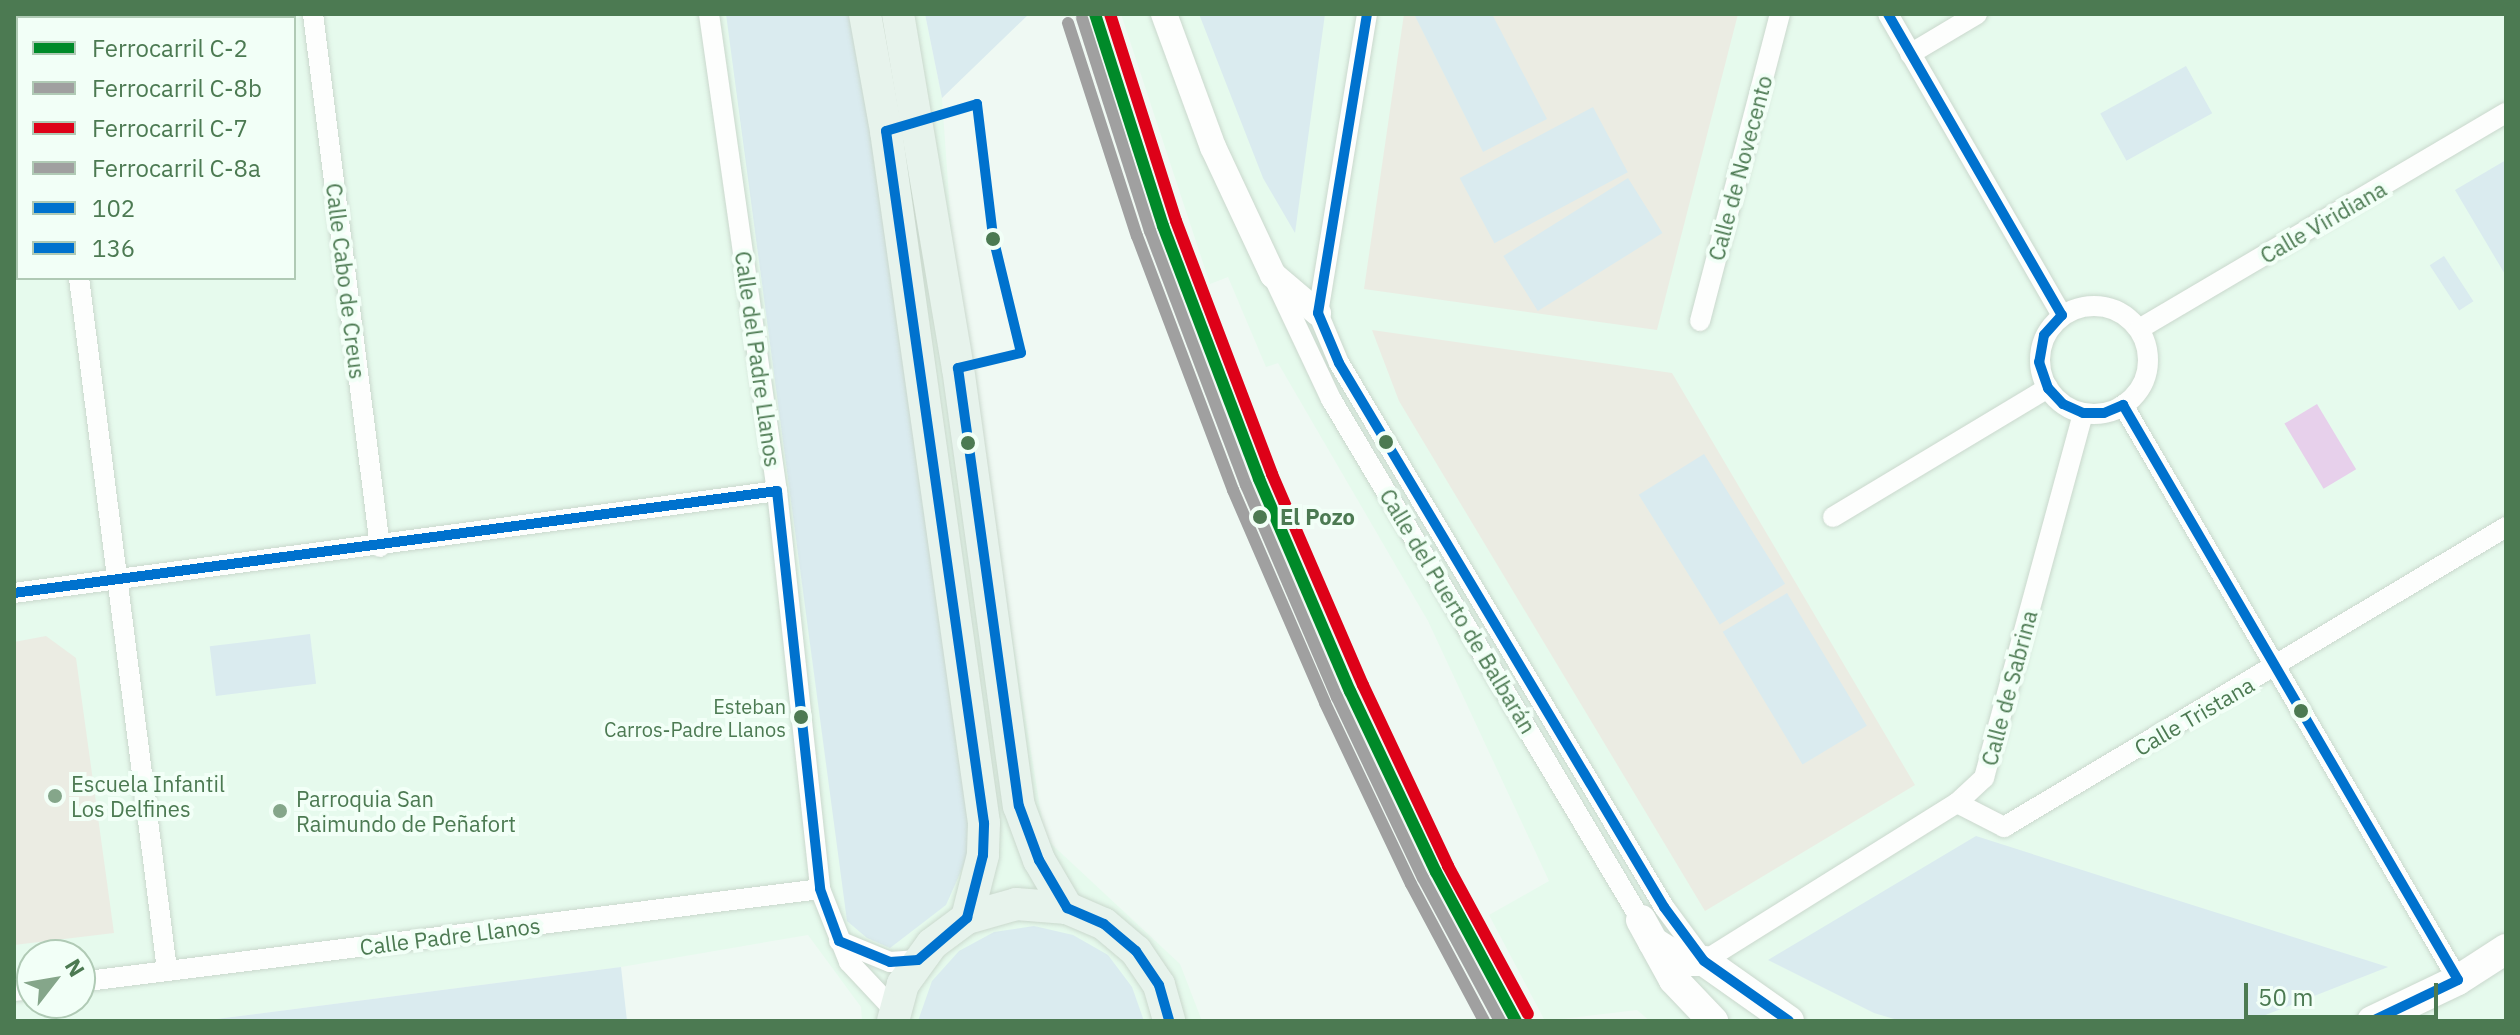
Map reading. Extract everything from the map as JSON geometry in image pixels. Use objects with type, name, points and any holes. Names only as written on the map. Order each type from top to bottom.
[{"type":"main road","points":[[865,14],[886,131],[984,823],[983,855],[967,918]]},
{"type":"main road","points":[[898,14],[958,368],[1019,806],[1039,860],[1067,908]]},
{"type":"main road","points":[[893,1016],[918,960],[967,918],[1016,904],[1067,908],[1104,924],[1136,951],[1159,985],[1169,1021]]},
{"type":"main road","name":"Calle del Puerto de Balbarán","points":[[1647,931],[1684,961],[1704,961],[1789,1021]]},
{"type":"main road","name":"Calle del Puerto de Balbarán","points":[[1647,931],[1674,980],[1713,1021]]},
{"type":"main road","points":[[2372,1021],[2458,980],[2506,949]]},
{"type":"street","name":"Calle Cabo de Creus","points":[[313,14],[380,547]]},
{"type":"street","name":"Calle del Padre Llanos","points":[[709,14],[777,491],[820,889],[839,941],[861,978],[893,1016]]},
{"type":"street","name":"Calle del Puerto de Balbarán","points":[[1164,14],[1213,147],[1331,399],[1647,931]]},
{"type":"street","points":[[1318,313],[1367,14]]},
{"type":"street","name":"Calle de Novecento","points":[[1700,321],[1780,14]]},
{"type":"street","points":[[1888,14],[2062,315]]},
{"type":"street","points":[[1910,54],[1977,14]]},
{"type":"street","name":"Calle Viridiana","points":[[2139,329],[2506,113]]},
{"type":"street","name":"Calle del Puerto de Balbarán","points":[[1273,275],[1318,313],[1346,375],[1664,907],[1704,961]]},
{"type":"street","points":[[79,280],[167,970]]},
{"type":"street","points":[[2089,305],[2117,310],[2139,329],[2149,356],[2143,384],[2123,405],[2104,413],[2083,413],[2063,404],[2048,388],[2039,362],[2044,335],[2062,315],[2089,305]]},
{"type":"street","points":[[1833,517],[2048,388]]},
{"type":"street","points":[[2123,405],[2458,980]]},
{"type":"street","name":"Calle de Sabrina","points":[[1704,961],[1957,803],[1984,778],[2083,413]]},
{"type":"street","points":[[14,593],[380,547],[777,491]]},
{"type":"street","name":"Calle Tristana","points":[[1957,803],[2004,827],[2275,668],[2506,527]]},
{"type":"street","name":"Calle Padre Llanos","points":[[96,980],[820,889]]},
{"type":"street","points":[[839,941],[890,962],[918,960]]},
{"type":"shaded area","points":[[14,14],[925,14],[942,98],[955,283],[1045,838],[1180,964],[1202,1021],[862,1021],[861,1007],[808,935],[621,967],[201,1021],[14,1021]]},
{"type":"shaded area","points":[[726,14],[852,14],[863,65],[973,844],[946,905],[890,948],[867,938],[847,921]]},
{"type":"shaded area","points":[[925,14],[1029,14],[942,98]]},
{"type":"shaded area","points":[[1121,14],[2506,14],[2506,1021],[1650,1021],[1637,1010],[1545,1021],[1489,915],[1549,881],[1428,621],[1278,363],[1266,367],[1228,277],[1210,284]]},
{"type":"shaded area","points":[[1199,14],[1325,14],[1295,233],[1263,178]]},
{"type":"shaded area","points":[[1404,14],[1738,14],[1657,330],[1364,289]]},
{"type":"shaded area","points":[[1414,14],[1492,14],[1547,119],[1483,152]]},
{"type":"shaded area","points":[[2186,66],[2212,113],[2126,161],[2100,114]]},
{"type":"shaded area","points":[[1593,107],[1628,172],[1494,243],[1460,178]]},
{"type":"shaded area","points":[[2506,160],[2506,276],[2455,190]]},
{"type":"shaded area","points":[[1628,178],[1662,233],[1538,311],[1503,256]]},
{"type":"shaded area","points":[[2444,256],[2473,301],[2459,311],[2430,265]]},
{"type":"shaded area","points":[[1372,330],[1672,373],[1915,785],[1705,911],[1399,401]]},
{"type":"shaded area","points":[[2317,404],[2356,469],[2324,489],[2284,424]]},
{"type":"shaded area","points":[[1704,454],[1785,584],[1720,625],[1639,495]]},
{"type":"shaded area","points":[[1787,593],[1867,726],[1803,764],[1723,632]]},
{"type":"shaded area","points":[[310,634],[316,684],[216,696],[210,646]]},
{"type":"shaded area","name":"Escuela Infantil Los Delfines","points":[[46,636],[76,658],[114,933],[64,939],[16,939],[14,945],[14,642]]},
{"type":"shaded area","points":[[1976,836],[2388,967],[2250,1021],[1901,1021],[1874,1013],[1768,960]]},
{"type":"shaded area","points":[[1034,926],[1073,935],[1108,955],[1132,987],[1144,1021],[918,1021],[932,981],[959,951],[994,932]]},
{"type":"shaded area","points":[[621,967],[627,1021],[201,1021]]},
{"type":"rail line","name":"C-2","points":[[1095,14],[1163,226],[1259,479],[1350,691],[1436,872],[1516,1021]]},
{"type":"rail line","name":"C-7","points":[[1110,14],[1176,221],[1272,474],[1363,685],[1448,866],[1528,1014]]},
{"type":"rail line","name":"C-8b","points":[[1082,18],[1150,231],[1246,485],[1337,697],[1423,878],[1500,1021]]},
{"type":"rail line","name":"C-8a","points":[[1068,23],[1137,236],[1233,490],[1325,703],[1411,884],[1484,1021]]},
{"type":"transit line","name":"136","points":[[1367,14],[1318,313],[1339,363],[1664,907],[1704,961],[1789,1021]]},
{"type":"transit line","name":"136","points":[[1888,14],[2062,315],[2044,335],[2039,362],[2048,388],[2063,404],[2083,413],[2104,413],[2123,405],[2458,980],[2372,1021]]},
{"type":"transit line","name":"102","points":[[777,491],[820,889],[839,941],[890,962],[918,960],[967,918],[983,855],[984,823],[886,131],[977,104],[993,237],[1021,353],[958,368],[1019,806],[1039,860],[1067,908],[1104,924],[1136,951],[1159,985],[1169,1021]]},
{"type":"transit line","name":"102","points":[[14,593],[777,491]]},
{"type":"place","name":"El Pozo","points":[[1260,517]]},
{"type":"place","name":"Esteban Carros-Padre Llanos","points":[[801,717]]},
{"type":"place","name":"Escuela Infantil Los Delfines","points":[[55,796]]},
{"type":"place","name":"Parroquia San Raimundo de Peñafort","points":[[280,811]]}]
